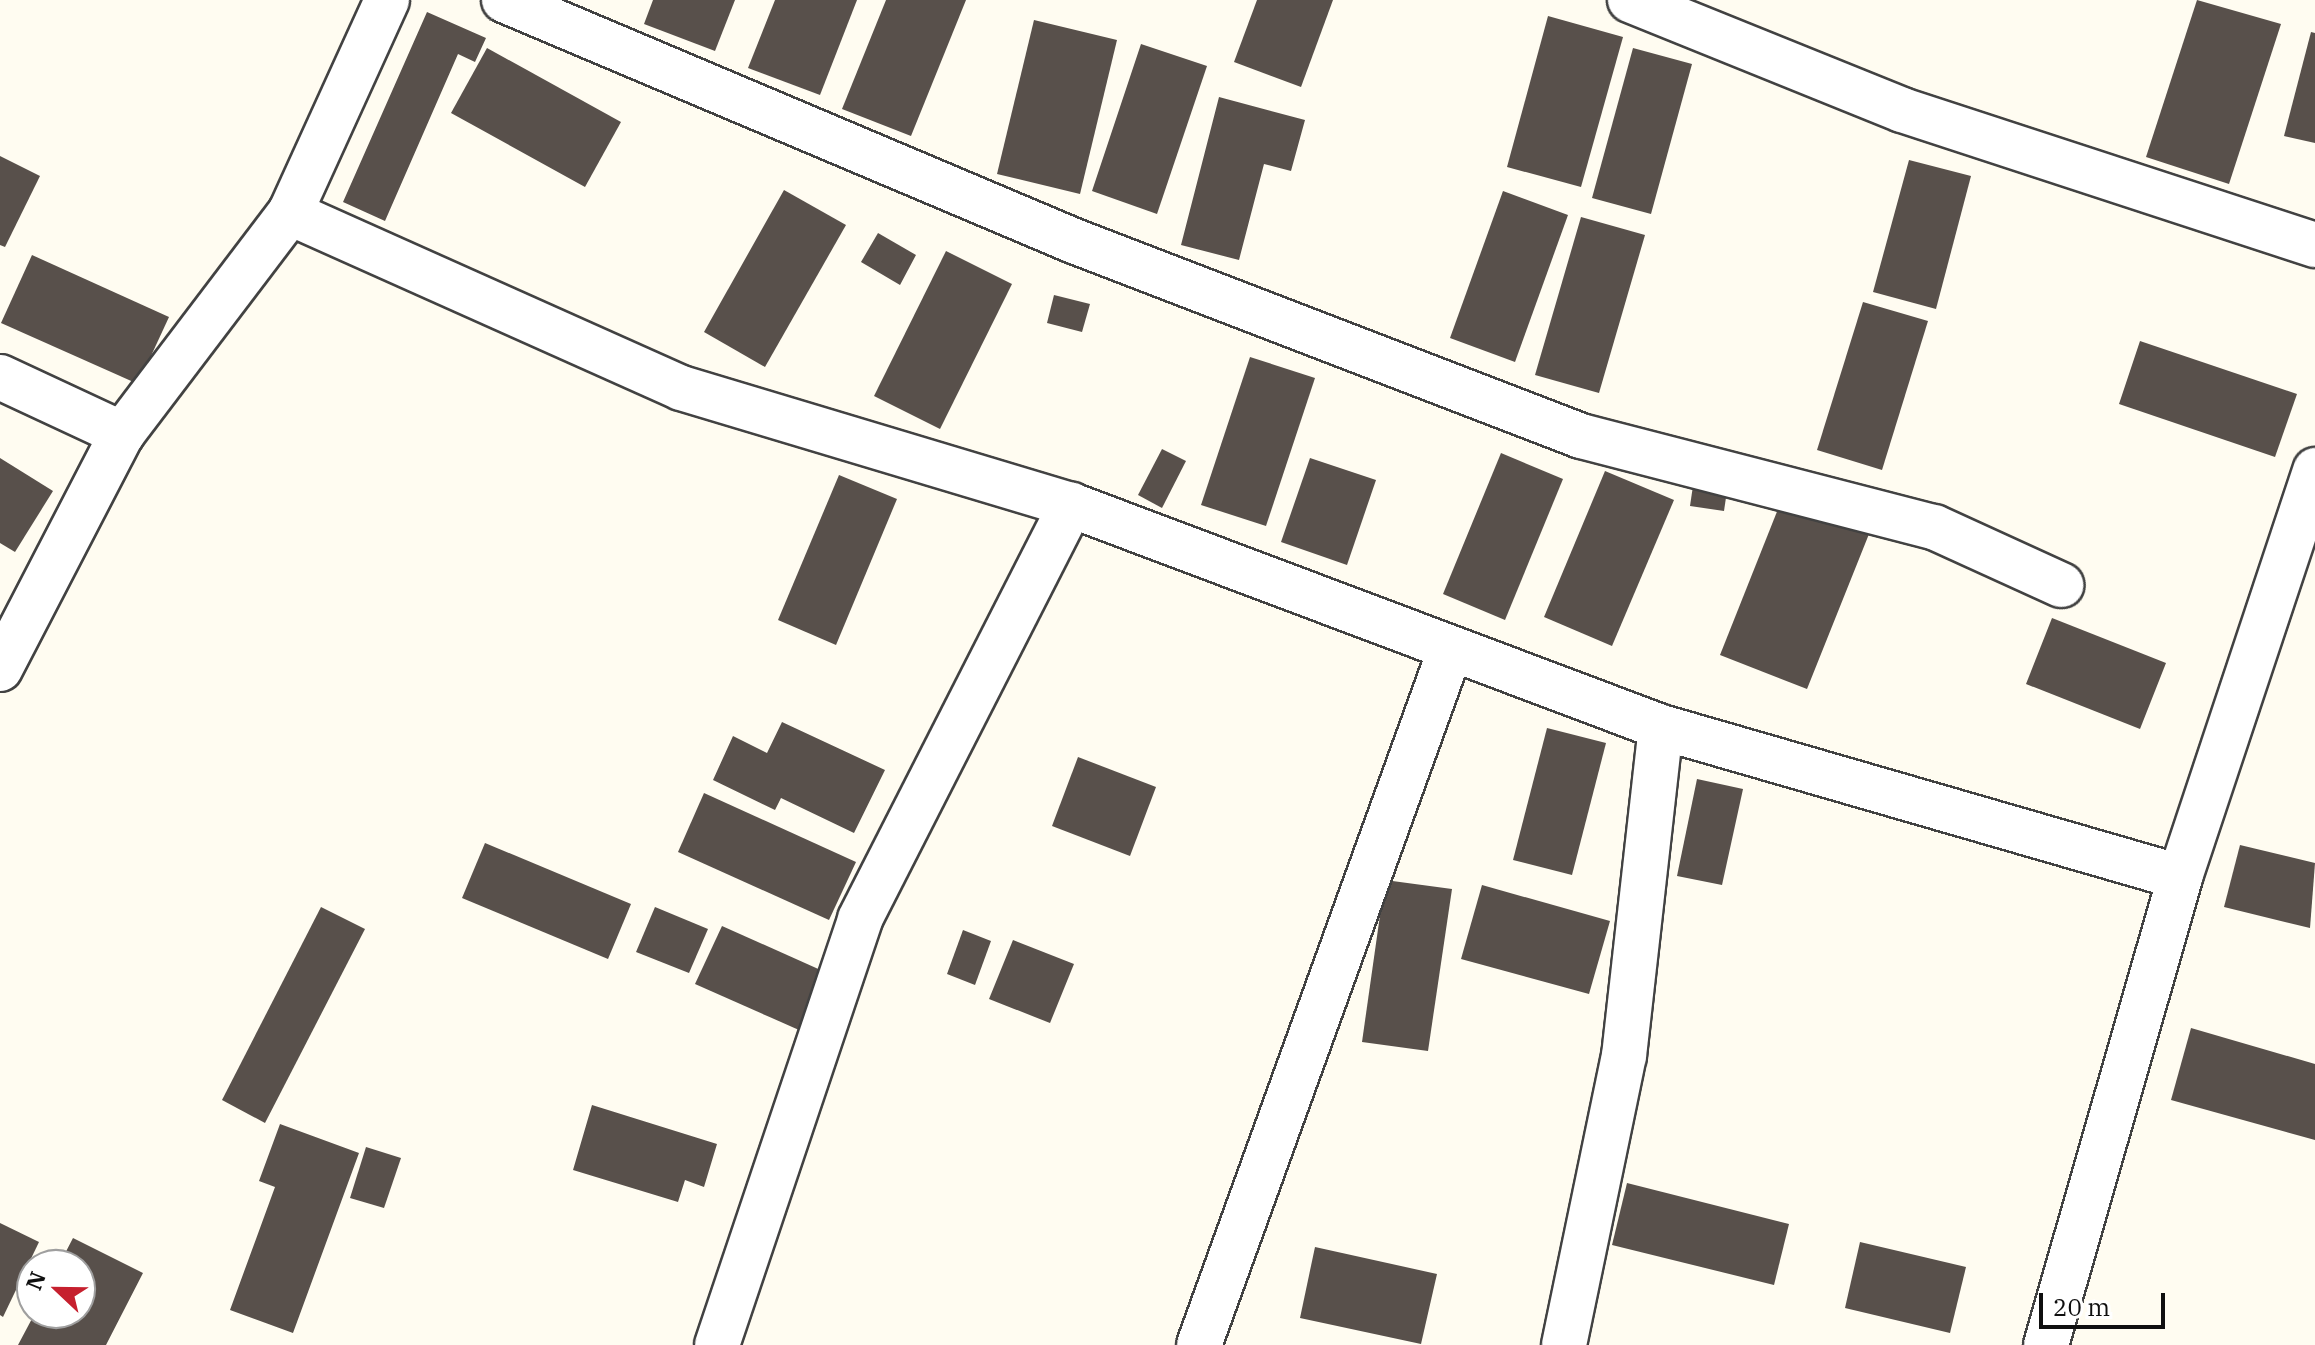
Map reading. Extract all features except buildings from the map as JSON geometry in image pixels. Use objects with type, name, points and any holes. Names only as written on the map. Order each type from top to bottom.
[{"type":"street","points":[[0,669],[122,434],[290,213],[387,0]]},
{"type":"street","points":[[504,0],[1074,241],[1581,436],[1934,527],[2061,585]]},
{"type":"street","points":[[1630,0],[1902,110],[2315,245]]},
{"type":"street","points":[[290,213],[681,388],[1071,505],[1661,727],[2180,877]]},
{"type":"street","points":[[0,377],[122,434]]},
{"type":"street","points":[[2046,1345],[2180,877],[2315,470]]},
{"type":"street","points":[[717,1345],[860,919],[1071,505]]},
{"type":"street","points":[[1199,1345],[1451,648]]},
{"type":"street","points":[[1564,1345],[1624,1056],[1661,727]]}]
